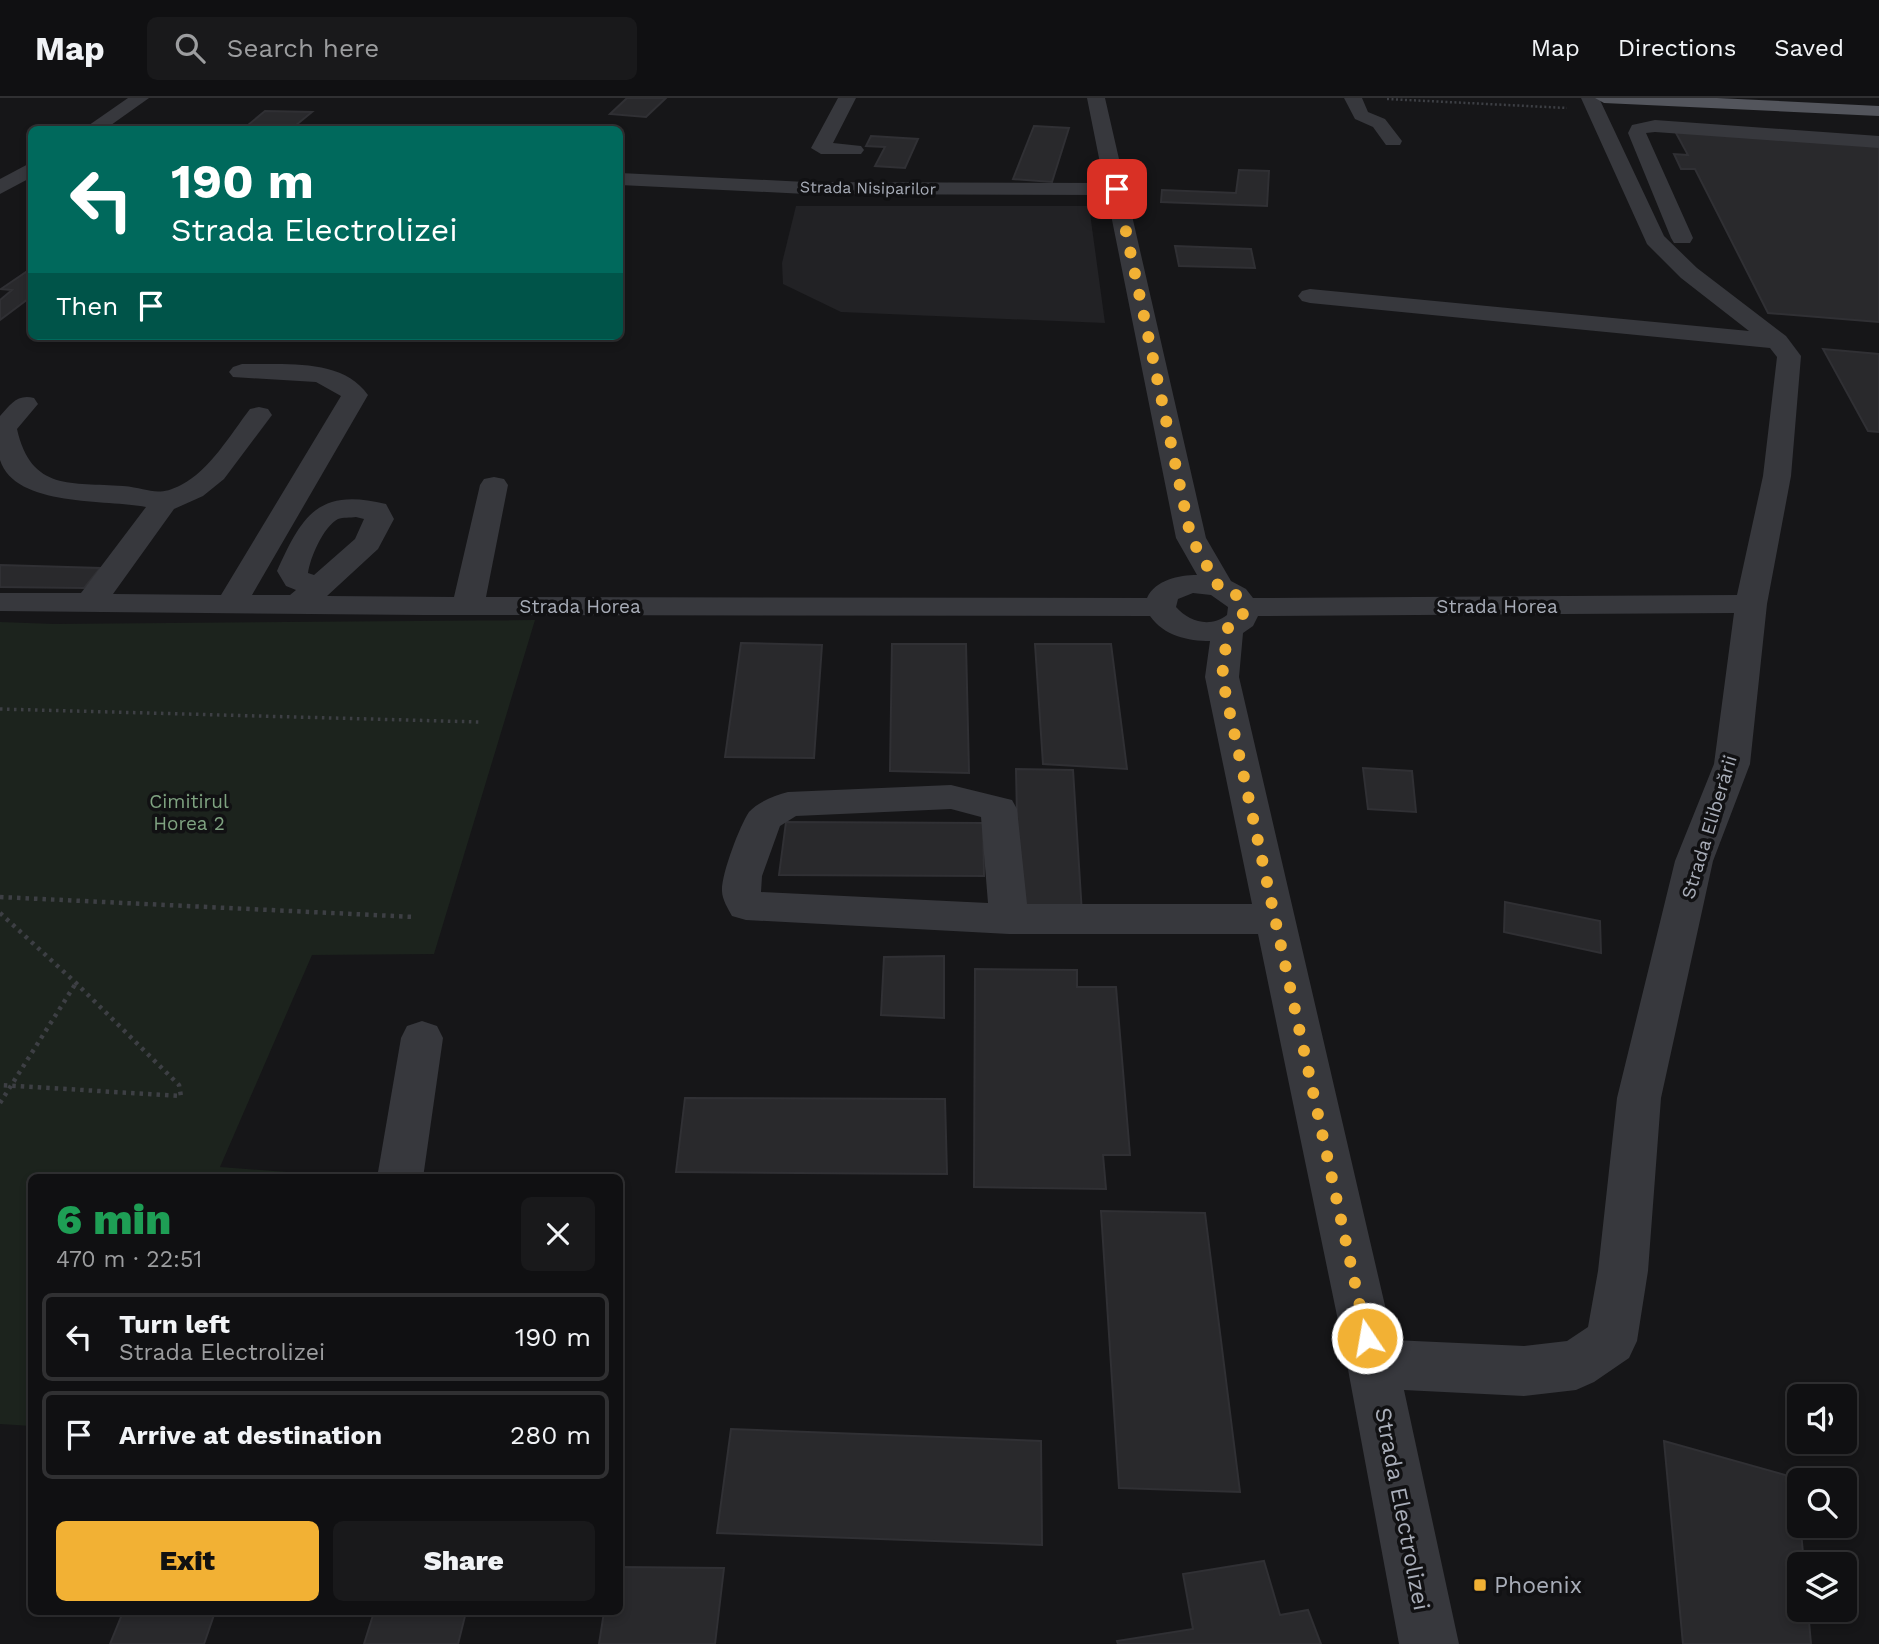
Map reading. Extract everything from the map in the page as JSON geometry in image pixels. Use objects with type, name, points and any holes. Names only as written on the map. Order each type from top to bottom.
[{"type":"main road","points":[[1604,98],[1879,111]]},
{"type":"street","points":[[98,126],[140,98]]},
{"type":"street","points":[[847,98],[821,148],[854,150]]},
{"type":"street","points":[[1096,98],[1191,538],[1219,587]]},
{"type":"street","points":[[1353,98],[1361,115],[1379,123],[1393,141]]},
{"type":"street","points":[[1590,98],[1656,239],[1689,273],[1777,341]]},
{"type":"street","points":[[1682,238],[1637,133],[1639,129],[1655,126],[1879,142]]},
{"type":"street","points":[[0,188],[21,174]]},
{"type":"street","name":"Strada Nisiparilor","points":[[623,179],[704,185],[1117,189]]},
{"type":"street","points":[[1310,296],[1777,341]]},
{"type":"street","name":"Strada Eliberării","points":[[1373,1364],[1524,1371],[1576,1365],[1611,1341],[1623,1271],[1639,1098],[1695,861],[1732,764],[1751,604],[1777,476],[1788,377],[1789,356],[1777,341]]},
{"type":"street","points":[[231,604],[355,395],[347,386],[329,379],[242,372]]},
{"type":"street","points":[[25,404],[4,428],[9,450],[21,470],[33,480],[48,487],[131,496],[164,503]]},
{"type":"street","points":[[90,603],[164,503],[193,490],[214,473],[259,415]]},
{"type":"street","points":[[468,606],[494,485]]},
{"type":"street","points":[[1170,596],[1206,584],[1219,587],[1236,595],[1236,618],[1213,632],[1187,629],[1169,620],[1170,596],[1191,538]]},
{"type":"street","name":"Strada Horea","points":[[0,602],[231,604],[307,596],[468,606],[1170,596]]},
{"type":"street","name":"Strada Horea","points":[[1236,618],[1751,604]]},
{"type":"street","name":"Strada Electrolizei","points":[[1222,677],[1236,618]]},
{"type":"street","name":"Strada Electrolizei","points":[[1187,629],[1222,677],[1373,1364],[1429,1644]]},
{"type":"street","points":[[1009,919],[999,809],[951,797],[788,804],[764,819],[743,876],[741,892],[746,906],[1009,919],[1275,919]]},
{"type":"street","points":[[401,1174],[422,1038]]},
{"type":"path","points":[[0,709],[480,723]]},
{"type":"path","points":[[0,897],[415,917]]},
{"type":"path","points":[[0,913],[76,983],[179,1085],[181,1096],[0,1085]]},
{"type":"path","points":[[0,1103],[76,983]]},
{"type":"shaded area","points":[[796,206],[1089,206],[1105,323],[841,312],[783,284],[782,263]]},
{"type":"green space","name":"Cimitirul Horea 2","points":[[535,620],[434,954],[312,955],[220,1167],[314,1174],[28,1174],[28,1426],[0,1424],[0,622],[54,624]]},
{"type":"building","points":[[627,98],[666,98],[646,117],[610,114]]},
{"type":"building","points":[[265,111],[312,112],[295,126],[247,126]]},
{"type":"building","points":[[1034,126],[1069,128],[1052,182],[1013,179]]},
{"type":"building","points":[[1675,131],[1879,144],[1879,322],[1768,313],[1695,169],[1681,169],[1674,154],[1688,155]]},
{"type":"building","points":[[871,136],[918,139],[905,168],[875,166],[885,147],[866,146]]},
{"type":"building","points":[[1239,170],[1269,171],[1267,206],[1161,202],[1162,190],[1236,193]]},
{"type":"building","points":[[1175,246],[1251,249],[1255,268],[1179,266]]},
{"type":"building","points":[[28,271],[28,299],[0,320],[0,300],[12,290],[1,289]]},
{"type":"building","points":[[1823,349],[1879,354],[1879,432],[1868,431]]},
{"type":"building","points":[[0,565],[100,568],[84,588],[0,587]]},
{"type":"building","points":[[741,643],[822,645],[814,758],[725,757]]},
{"type":"building","points":[[892,644],[966,644],[969,773],[890,771]]},
{"type":"building","points":[[1035,644],[1111,644],[1127,769],[1043,764]]},
{"type":"building","points":[[1363,768],[1412,771],[1416,812],[1368,809]]},
{"type":"building","points":[[1016,769],[1073,770],[1082,914],[1019,913]]},
{"type":"building","points":[[786,822],[983,823],[984,876],[779,875]]},
{"type":"building","points":[[1505,902],[1600,921],[1601,953],[1504,932]]},
{"type":"building","points":[[944,956],[944,1018],[881,1015],[884,957]]},
{"type":"building","points":[[975,969],[1077,970],[1077,987],[1116,987],[1130,1155],[1103,1155],[1106,1189],[974,1187]]},
{"type":"building","points":[[685,1098],[945,1099],[947,1174],[676,1172]]},
{"type":"building","points":[[1101,1211],[1205,1213],[1240,1492],[1119,1488]]},
{"type":"building","points":[[731,1429],[1041,1441],[1042,1545],[717,1533]]},
{"type":"building","points":[[1664,1441],[1787,1475],[1787,1538],[1802,1538],[1803,1552],[1787,1552],[1787,1622],[1809,1622],[1811,1644],[1683,1644]]},
{"type":"building","points":[[1264,1561],[1280,1615],[1308,1610],[1321,1644],[1118,1644],[1117,1641],[1193,1629],[1183,1574]]},
{"type":"building","points":[[623,1567],[724,1568],[715,1644],[599,1644],[604,1615],[623,1615]]},
{"type":"building","points":[[122,1615],[214,1615],[204,1644],[110,1644]]},
{"type":"building","points":[[373,1615],[465,1615],[458,1644],[364,1644]]},
{"type":"place","name":"Phoenix","points":[[1480,1585]]},
{"type":"route","points":[[1117,189],[1191,538],[1219,587],[1236,595],[1244,607],[1242,619],[1228,628],[1222,677],[1367,1338]]}]
